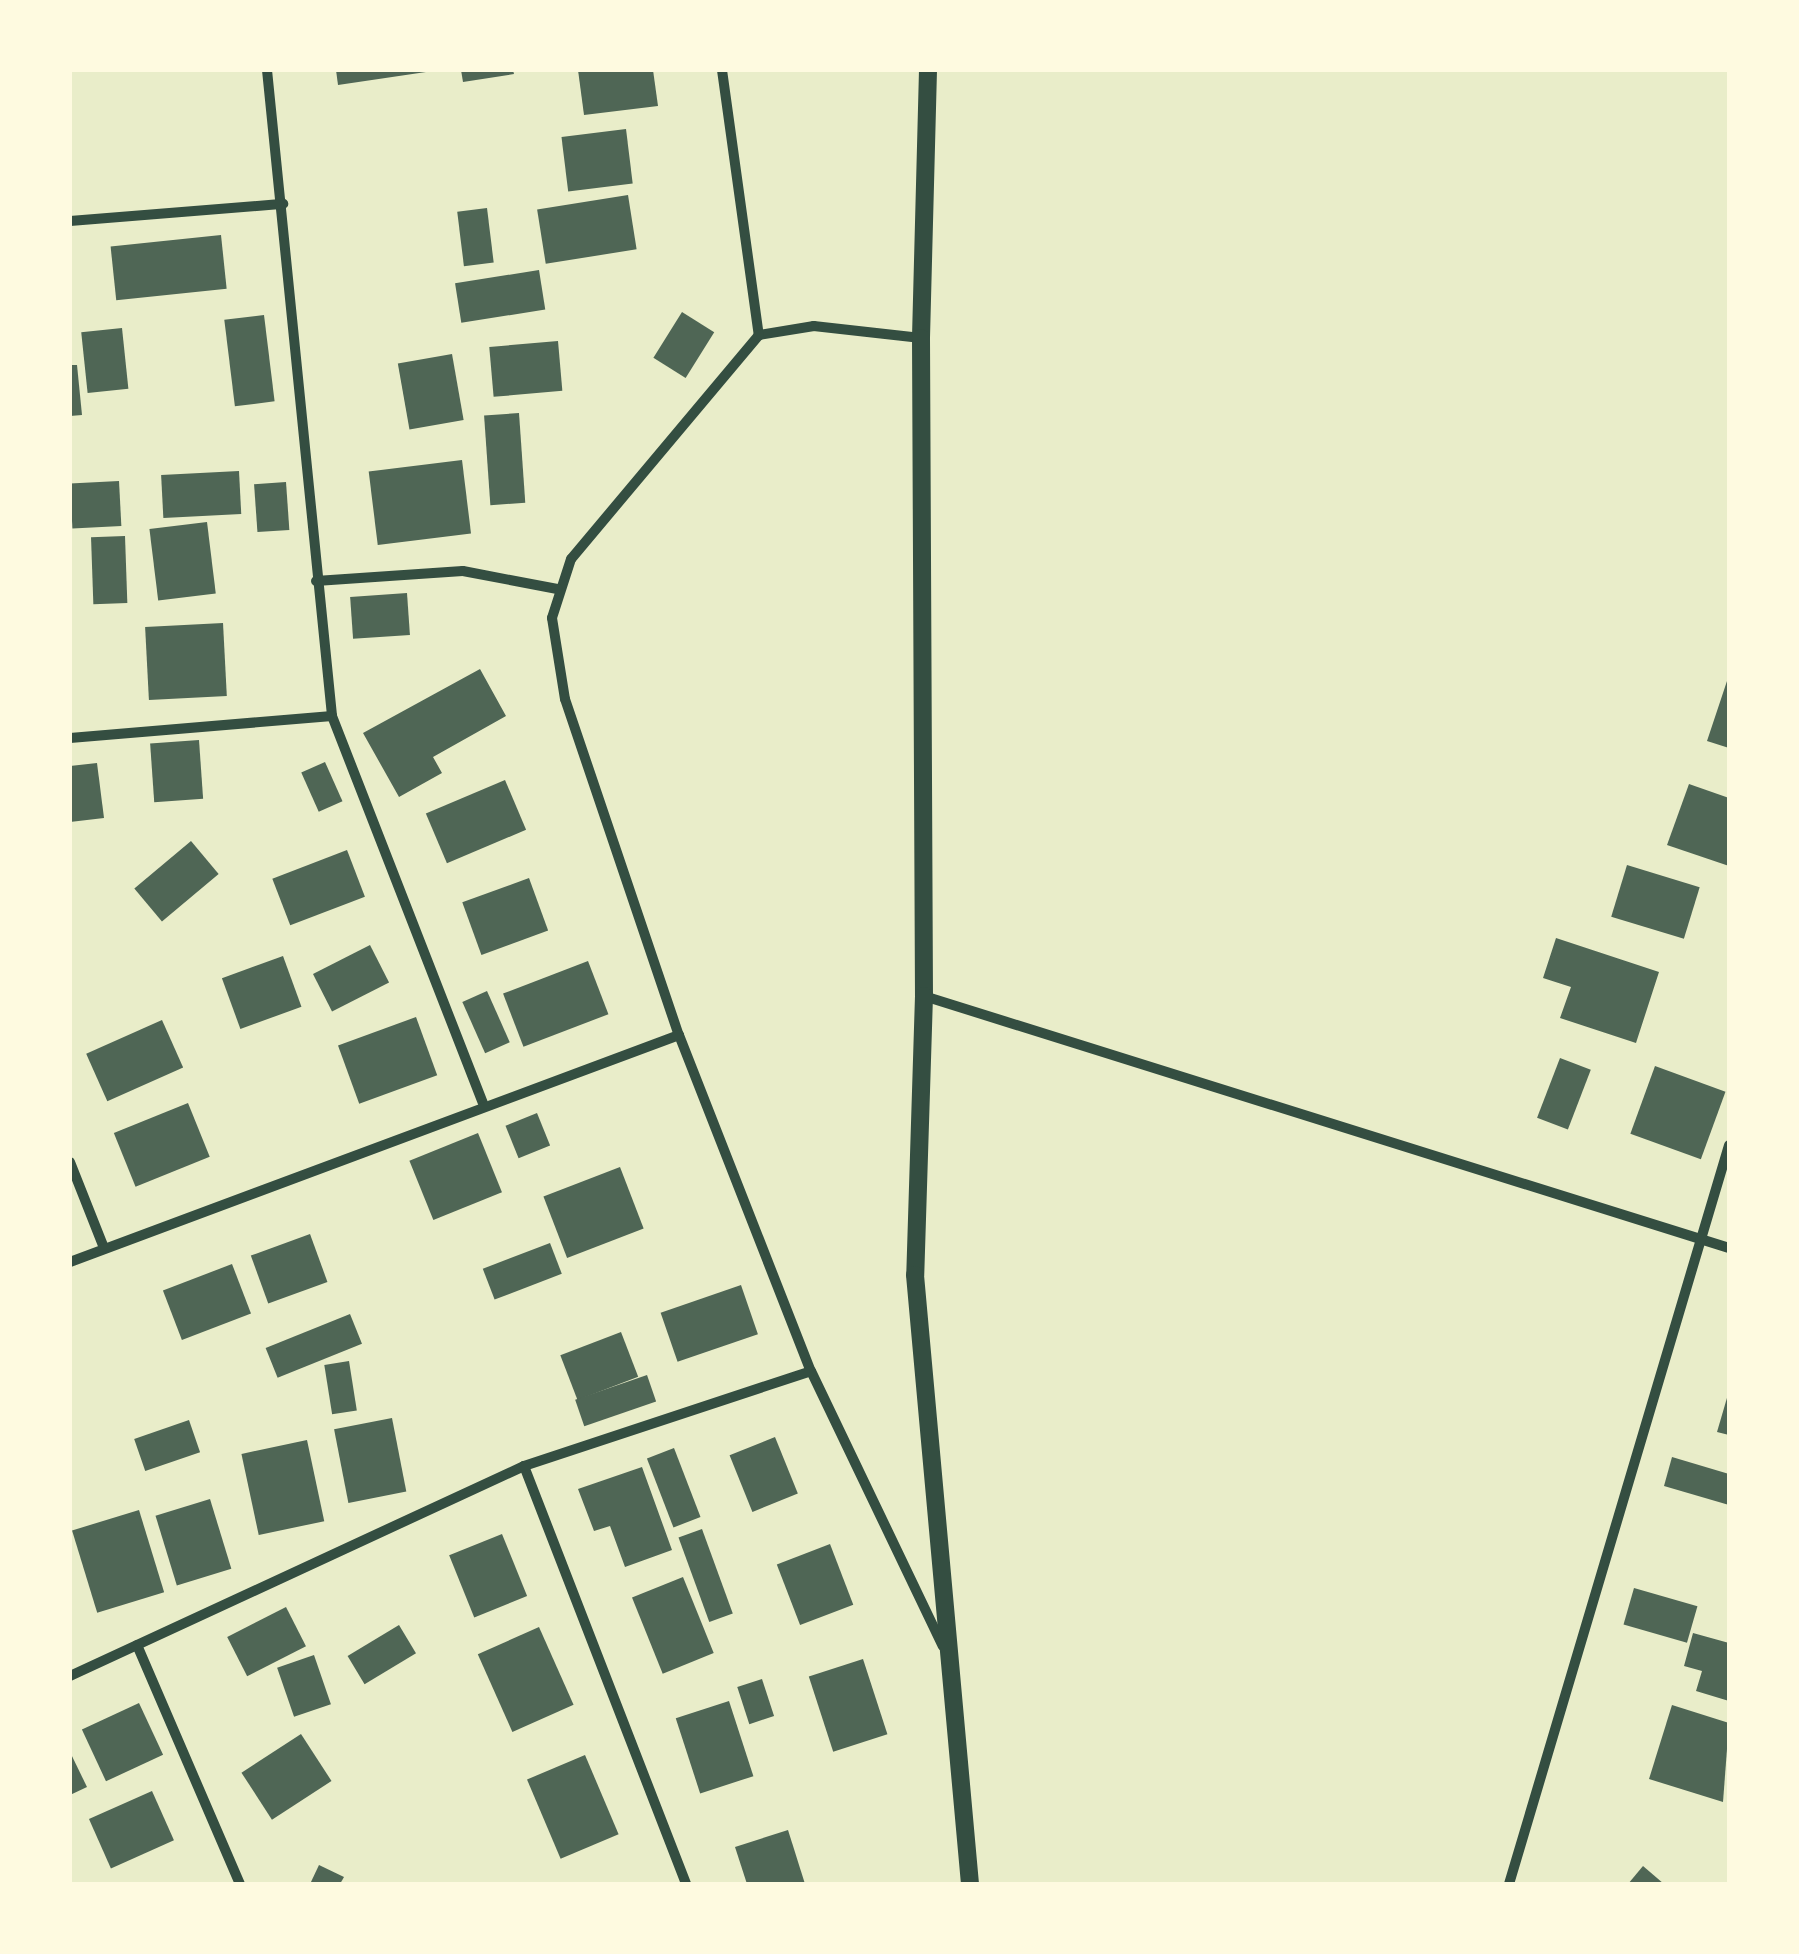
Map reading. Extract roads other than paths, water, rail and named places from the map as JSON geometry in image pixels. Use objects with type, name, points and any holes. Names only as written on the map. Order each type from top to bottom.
[{"type":"street","points":[[267,70],[332,716],[483,1102]]},
{"type":"street","points":[[722,70],[759,335]]},
{"type":"street","points":[[928,70],[921,338],[924,996],[914,1275],[944,1646],[970,1884]]},
{"type":"street","points":[[70,221],[283,204]]},
{"type":"street","points":[[921,338],[814,326],[759,335],[571,559],[557,588],[553,646],[566,699],[678,1035],[811,1372],[944,1646]]},
{"type":"street","points":[[316,582],[463,572],[557,588]]},
{"type":"street","points":[[70,738],[332,716]]},
{"type":"street","points":[[924,996],[1729,1248]]},
{"type":"street","points":[[70,1262],[483,1102],[678,1035]]},
{"type":"street","points":[[1509,1884],[1729,1145]]},
{"type":"street","points":[[70,1162],[104,1248]]},
{"type":"street","points":[[70,1676],[524,1466],[811,1372]]},
{"type":"street","points":[[524,1466],[686,1884]]},
{"type":"street","points":[[137,1646],[240,1884]]}]
